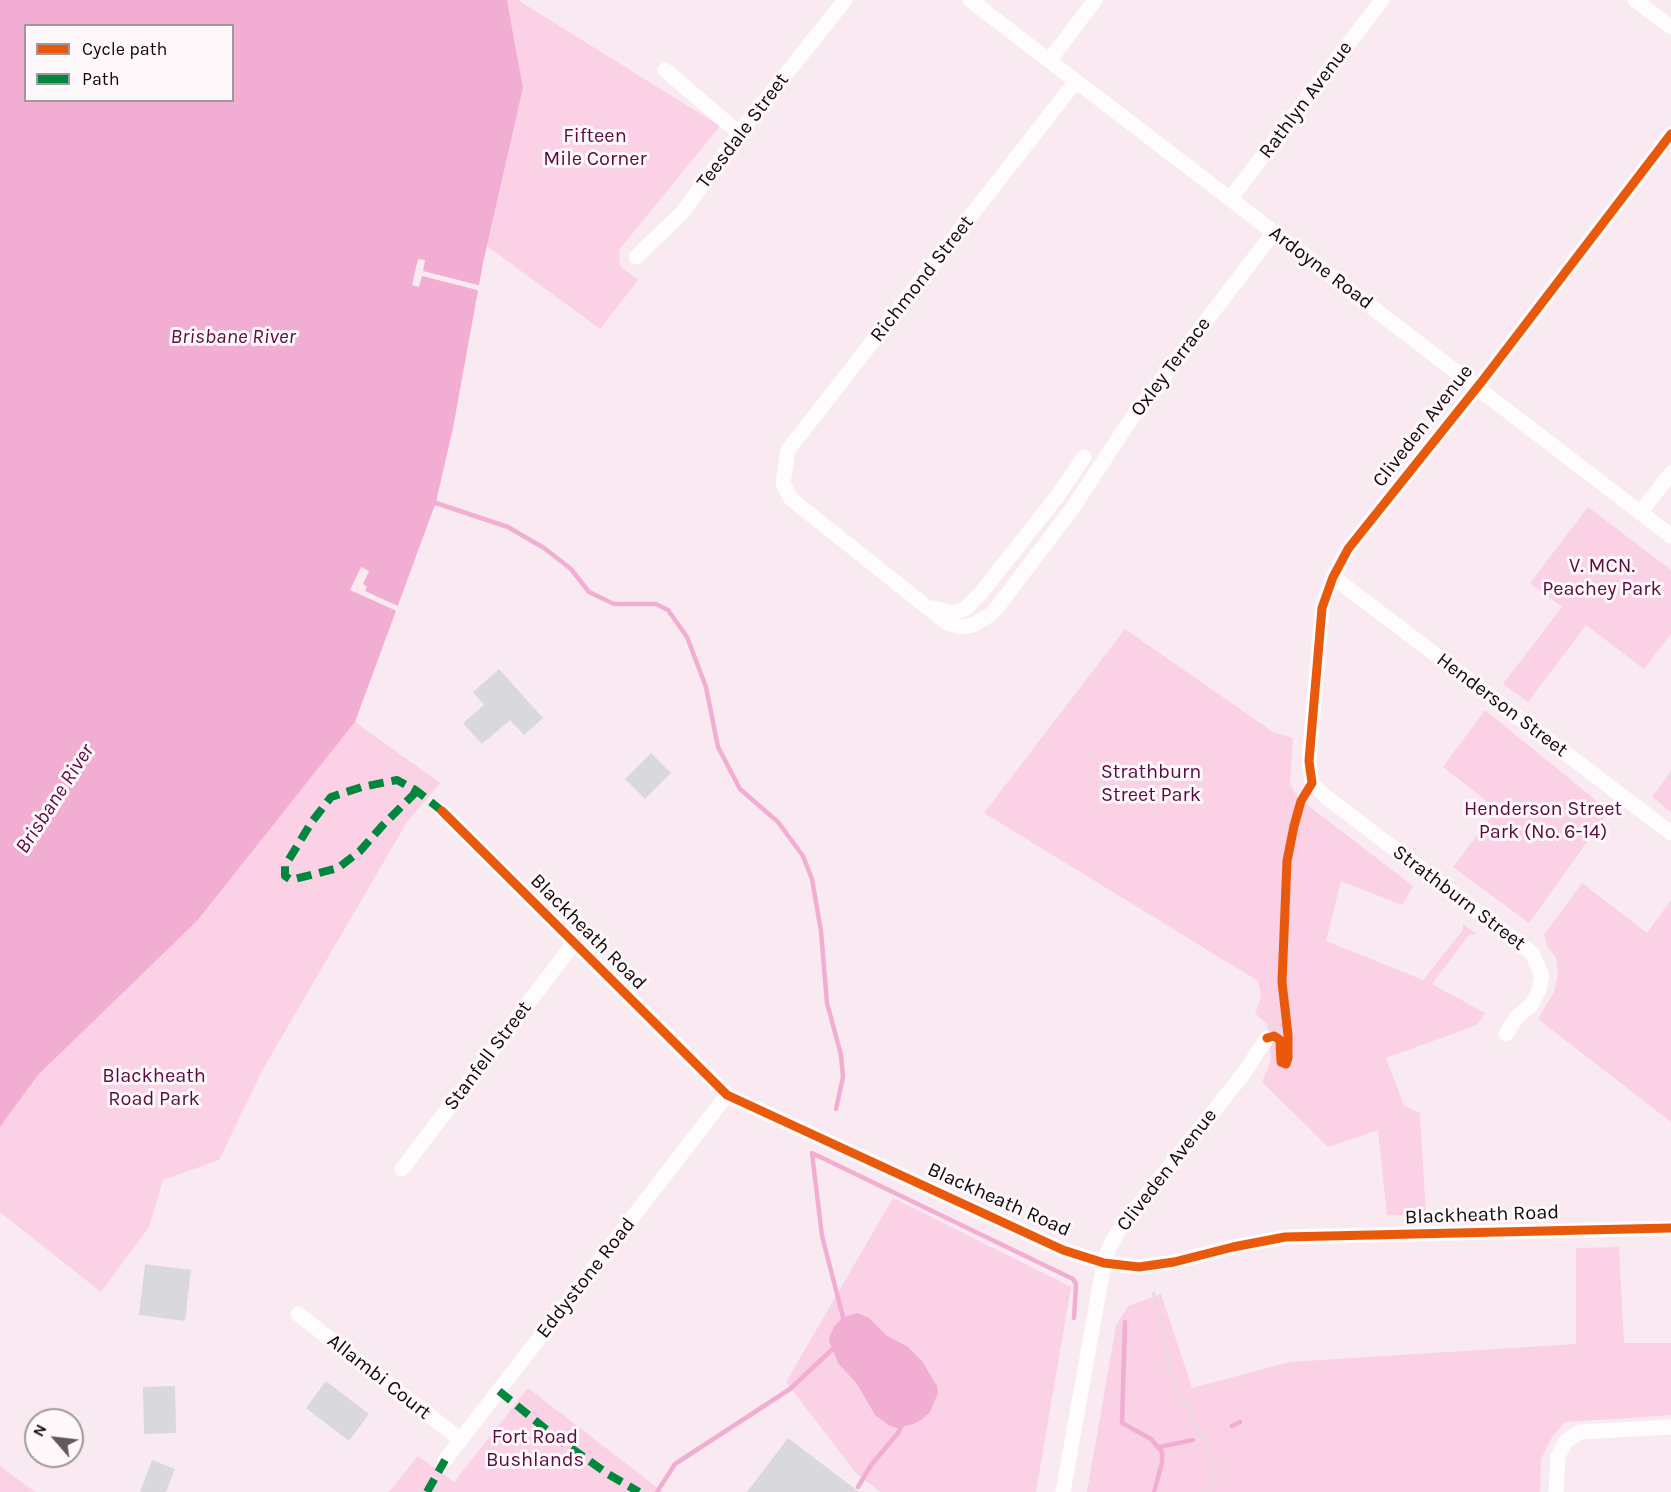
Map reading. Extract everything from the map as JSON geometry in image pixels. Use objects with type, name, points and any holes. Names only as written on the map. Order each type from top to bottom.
[{"type":"street","name":"Teesdale Street","points":[[636,257],[683,212],[739,133],[845,0]]},
{"type":"street","name":"Ardoyne Road","points":[[970,0],[1671,536]]},
{"type":"street","points":[[1049,61],[1095,0]]},
{"type":"street","name":"Rathlyn Avenue","points":[[1230,199],[1382,0]]},
{"type":"street","points":[[1635,0],[1671,27]]},
{"type":"street","points":[[665,70],[739,133]]},
{"type":"street","name":"Richmond Street","points":[[783,483],[788,450],[1076,81]]},
{"type":"street","name":"Cliveden Avenue","points":[[1312,783],[1309,761],[1322,608],[1333,577],[1348,549],[1478,387],[1671,134]]},
{"type":"street","name":"Oxley Terrace","points":[[783,483],[791,499],[930,607],[947,623],[961,627],[973,625],[990,615],[1074,506],[1131,419],[1274,232]]},
{"type":"street","points":[[930,607],[954,613],[966,608],[981,593],[1059,494],[1084,457]]},
{"type":"street","points":[[1640,513],[1671,473]]},
{"type":"street","points":[[1059,494],[1074,506]]},
{"type":"street","name":"Henderson Street","points":[[1333,577],[1671,833]]},
{"type":"street","name":"Strathburn Street","points":[[1312,783],[1326,797],[1532,953],[1542,976],[1539,990],[1532,1004],[1516,1018],[1506,1034]]},
{"type":"street","name":"Blackheath Road","points":[[442,811],[727,1095],[1063,1250],[1104,1263],[1139,1267],[1285,1237],[1671,1228]]},
{"type":"street","name":"Stanfell Street","points":[[402,1169],[574,943]]},
{"type":"street","name":"Cliveden Avenue","points":[[1063,1492],[1104,1263],[1109,1248],[1121,1227],[1244,1073],[1267,1038]]},
{"type":"street","name":"Eddystone Road","points":[[445,1460],[727,1095]]},
{"type":"street","name":"Allambi Court","points":[[298,1314],[461,1440]]},
{"type":"street","points":[[1556,1492],[1558,1456],[1566,1442],[1580,1432],[1671,1427]]},
{"type":"path","points":[[1284,1004],[1287,1026]]},
{"type":"path","points":[[1267,1038],[1284,1004]]},
{"type":"path","points":[[1153,1292],[1165,1332],[1169,1371],[1213,1460],[1215,1472],[1211,1492]]},
{"type":"green space","name":"Fifteen Mile Corner","points":[[507,0],[518,0],[720,126],[619,250],[620,266],[638,280],[600,329],[487,246],[523,88]]},
{"type":"green space","name":"V. MCN. Peachey Park","points":[[1588,507],[1671,570],[1671,634],[1644,669],[1586,625],[1528,702],[1503,684],[1562,607],[1530,583]]},
{"type":"green space","name":"Strathburn Street Park","points":[[1125,629],[1273,732],[1293,738],[1290,783],[1297,797],[1413,886],[1402,905],[1341,881],[1326,941],[1423,980],[1463,930],[1463,924],[1476,934],[1469,935],[1432,984],[1485,1013],[1477,1025],[1386,1058],[1404,1106],[1420,1113],[1426,1216],[1387,1215],[1378,1130],[1328,1147],[1262,1082],[1271,1060],[1267,1024],[1255,1014],[1261,997],[1258,981],[984,813]]},
{"type":"green space","name":"Henderson Street Park (No. 6-14)","points":[[1485,710],[1609,811],[1529,923],[1453,867],[1497,809],[1443,767]]},
{"type":"green space","name":"Blackheath Road Park","points":[[355,722],[440,783],[407,822],[263,1069],[219,1160],[163,1180],[149,1227],[101,1292],[0,1212],[0,1127],[38,1075],[197,921]]},
{"type":"green space","points":[[1671,771],[1671,812],[1652,797]]},
{"type":"green space","name":"Henderson Street Park (No. 6-14)","points":[[1582,883],[1647,933],[1671,900],[1671,1122],[1538,1019],[1554,992],[1558,975],[1556,958],[1547,946],[1544,935]]},
{"type":"green space","points":[[893,1198],[1071,1287],[1036,1492],[880,1492],[856,1473],[786,1382]]},
{"type":"green space","points":[[1619,1247],[1624,1343],[1671,1343],[1671,1415],[1565,1422],[1552,1437],[1541,1459],[1540,1492],[1087,1492],[1116,1326],[1128,1306],[1161,1294],[1192,1388],[1289,1362],[1576,1344],[1576,1248]]},
{"type":"green space","name":"Fort Road Bushlands","points":[[528,1388],[663,1492],[389,1492],[418,1456],[454,1482]]},
{"type":"green space","points":[[0,1466],[35,1492],[0,1492]]},
{"type":"water","name":"Brisbane River","points":[[0,0],[507,0],[523,88],[483,263],[453,428],[436,502],[355,722],[197,921],[38,1075],[0,1127]]},
{"type":"water","points":[[857,1313],[869,1318],[886,1335],[908,1347],[922,1361],[937,1386],[938,1393],[930,1412],[921,1420],[897,1428],[890,1426],[875,1415],[857,1384],[838,1363],[829,1341],[830,1335],[842,1318]]},
{"type":"pier","points":[[418,259],[425,260],[423,271],[482,286],[481,291],[422,276],[419,287],[412,285]]},
{"type":"pier","points":[[361,567],[369,571],[363,584],[367,587],[365,591],[400,607],[399,612],[350,590]]},
{"type":"building","points":[[499,669],[543,718],[524,735],[510,720],[482,744],[463,723],[484,705],[473,692]]},
{"type":"building","points":[[651,753],[671,773],[645,799],[625,779]]},
{"type":"building","points":[[145,1264],[191,1270],[185,1321],[139,1315]]},
{"type":"building","points":[[326,1381],[369,1414],[349,1441],[306,1408]]},
{"type":"building","points":[[175,1386],[176,1433],[144,1434],[143,1387]]},
{"type":"building","points":[[788,1438],[859,1492],[747,1492]]},
{"type":"building","points":[[152,1460],[175,1469],[166,1492],[140,1492]]},
{"type":"waterway","points":[[430,501],[508,527],[544,548],[571,569],[589,592],[614,604],[656,604],[668,610],[687,637],[706,687],[718,747],[740,789],[778,822],[803,856],[812,879],[821,931],[827,1003],[841,1055],[843,1077],[836,1109]]},
{"type":"waterway","points":[[844,1321],[822,1236],[812,1153],[1073,1279],[1076,1284],[1074,1318]]},
{"type":"waterway","points":[[1125,1322],[1122,1423],[1151,1439],[1162,1452],[1162,1463],[1154,1492]]},
{"type":"waterway","points":[[657,1492],[675,1464],[790,1389],[837,1345]]},
{"type":"waterway","points":[[858,1487],[871,1465],[898,1433],[903,1422]]},
{"type":"waterway","points":[[1232,1426],[1240,1422]]},
{"type":"waterway","points":[[1159,1447],[1193,1440]]},
{"type":"marked path","points":[[417,791],[360,851],[338,868],[291,880],[285,876],[285,866],[311,823],[331,797],[362,787],[397,780],[417,791],[442,811]]},
{"type":"marked path","points":[[499,1391],[558,1439],[608,1474],[639,1492]]},
{"type":"marked path","points":[[427,1492],[445,1460]]},
{"type":"cycle path","points":[[1267,1038],[1274,1036],[1280,1040],[1281,1062],[1286,1064],[1288,1035],[1282,982],[1287,861],[1301,801],[1312,783],[1309,761],[1322,608],[1333,577],[1348,549],[1483,380],[1671,134]]},
{"type":"cycle path","points":[[442,811],[727,1095],[1063,1250],[1104,1263],[1139,1267],[1174,1262],[1285,1237],[1671,1228]]}]
